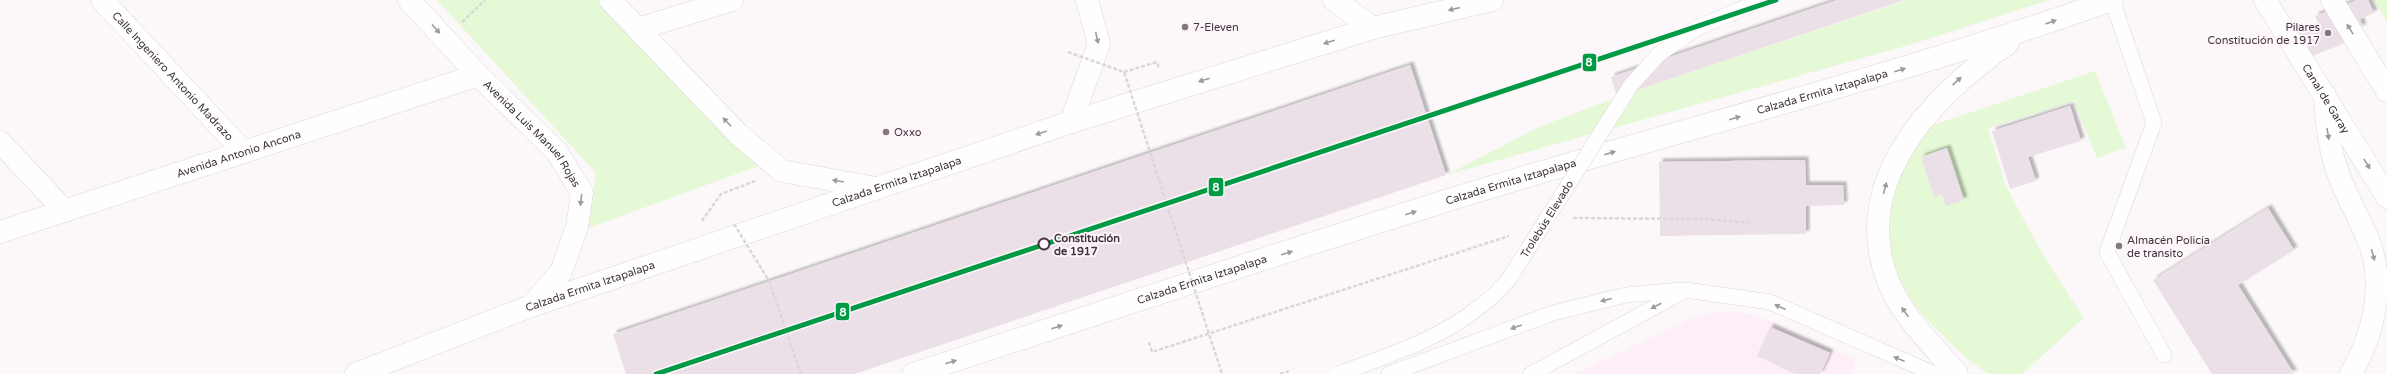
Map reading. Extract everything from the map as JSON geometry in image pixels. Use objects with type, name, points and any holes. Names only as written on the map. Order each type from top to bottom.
[{"type":"main road","name":"Calle Ingeniero Antonio Madrazo","points":[[102,0],[244,152]]},
{"type":"main road","name":"Avenida Luis Manuel Rojas","points":[[409,0],[478,75],[557,152],[582,193],[577,227],[562,272],[531,306]]},
{"type":"main road","points":[[610,0],[738,134],[782,170],[876,188]]},
{"type":"main road","points":[[638,29],[732,0]]},
{"type":"main road","points":[[1071,122],[1099,44],[1087,0]]},
{"type":"main road","points":[[1334,0],[1373,28],[1423,0]]},
{"type":"main road","name":"Calzada Ermita Iztapalapa","points":[[356,374],[531,306],[1071,122],[1373,28],[1492,0]]},
{"type":"main road","name":"Calzada Ermita Iztapalapa","points":[[913,374],[1478,191],[1875,77],[2023,32],[2112,0]]},
{"type":"main road","name":"Canal de Garay","points":[[2265,0],[2387,197]]},
{"type":"main road","points":[[2332,0],[2387,91]]},
{"type":"main road","points":[[1957,374],[1903,309],[1888,282],[1880,242],[1882,202],[1894,164],[1923,119],[1963,76],[2023,32]]},
{"type":"main road","points":[[2368,58],[2387,76]]},
{"type":"main road","name":"Avenida Antonio Ancona","points":[[0,232],[478,75]]},
{"type":"main road","points":[[2325,95],[2327,127],[2337,172],[2368,239],[2377,276],[2377,296],[2374,317],[2358,361],[2351,374]]},
{"type":"main road","points":[[0,142],[65,211]]},
{"type":"lane","name":"Trolebús Elevado","points":[[1338,374],[1404,350],[1448,328],[1482,305],[1508,279],[1631,85],[1659,54],[1697,28],[1762,0]]},
{"type":"lane","points":[[2112,0],[2154,123],[2107,252],[2164,354]]},
{"type":"lane","points":[[1531,374],[1686,290]]},
{"type":"lane","points":[[1389,374],[1553,314],[1626,295],[1686,290],[1770,302],[1935,374]]},
{"type":"path","points":[[444,39],[485,0]]},
{"type":"path","points":[[1068,52],[1124,72],[1157,62]]},
{"type":"path","points":[[1124,72],[1222,374]]},
{"type":"path","points":[[722,194],[782,170]]},
{"type":"path","points":[[1571,218],[1709,219],[1748,223]]},
{"type":"path","points":[[734,224],[769,281],[801,374]]},
{"type":"path","points":[[1149,342],[1152,352],[1511,235]]},
{"type":"path","points":[[1280,374],[1289,371]]},
{"type":"shaded area","points":[[1730,311],[1752,314],[1768,320],[1856,360],[1852,374],[1574,374],[1690,319],[1707,313]]},
{"type":"green space","points":[[437,0],[602,0],[761,165],[586,229],[596,173]]},
{"type":"green space","points":[[1905,0],[2049,0],[1916,43],[1446,175],[1539,127],[1617,97]]},
{"type":"green space","points":[[2374,0],[2387,0],[2387,22]]},
{"type":"green space","points":[[2095,71],[2126,148],[2097,158],[2074,101],[1988,128],[2006,186],[2043,255],[2084,318],[2022,374],[1988,374],[1967,359],[1924,317],[1907,293],[1895,270],[1888,244],[1887,213],[1899,173],[1927,127]]},
{"type":"building","points":[[1837,0],[1904,0],[1617,97],[1611,77]]},
{"type":"building","name":"Pilares Constitución de 1917","points":[[2357,0],[2368,0],[2374,13],[2360,19],[2363,27],[2354,30],[2358,38],[2302,60],[2293,36],[2319,26],[2315,16]]},
{"type":"building","points":[[1410,65],[1446,175],[855,374],[626,374],[613,334]]},
{"type":"building","points":[[2070,106],[2081,141],[2028,157],[2036,181],[2010,189],[1992,131]]},
{"type":"building","points":[[1947,148],[1964,200],[1946,206],[1942,194],[1934,197],[1921,157]]},
{"type":"building","points":[[1805,160],[1806,185],[1843,185],[1844,205],[1806,206],[1806,234],[1660,236],[1659,162]]},
{"type":"building","points":[[2268,208],[2294,250],[2238,285],[2294,374],[2212,374],[2153,280]]},
{"type":"building","points":[[1770,327],[1830,353],[1820,374],[1795,374],[1757,356]]},
{"type":"transit line","name":"8","points":[[656,374],[1776,0]]},
{"type":"place","name":"7-Eleven","points":[[1185,27]]},
{"type":"place","name":"Pilares Constitución de 1917","points":[[2328,33]]},
{"type":"place","name":"Oxxo","points":[[886,132]]},
{"type":"place","name":"Constitución de 1917","points":[[1044,244]]},
{"type":"place","name":"Almacén Policía de transito","points":[[2119,246]]}]
